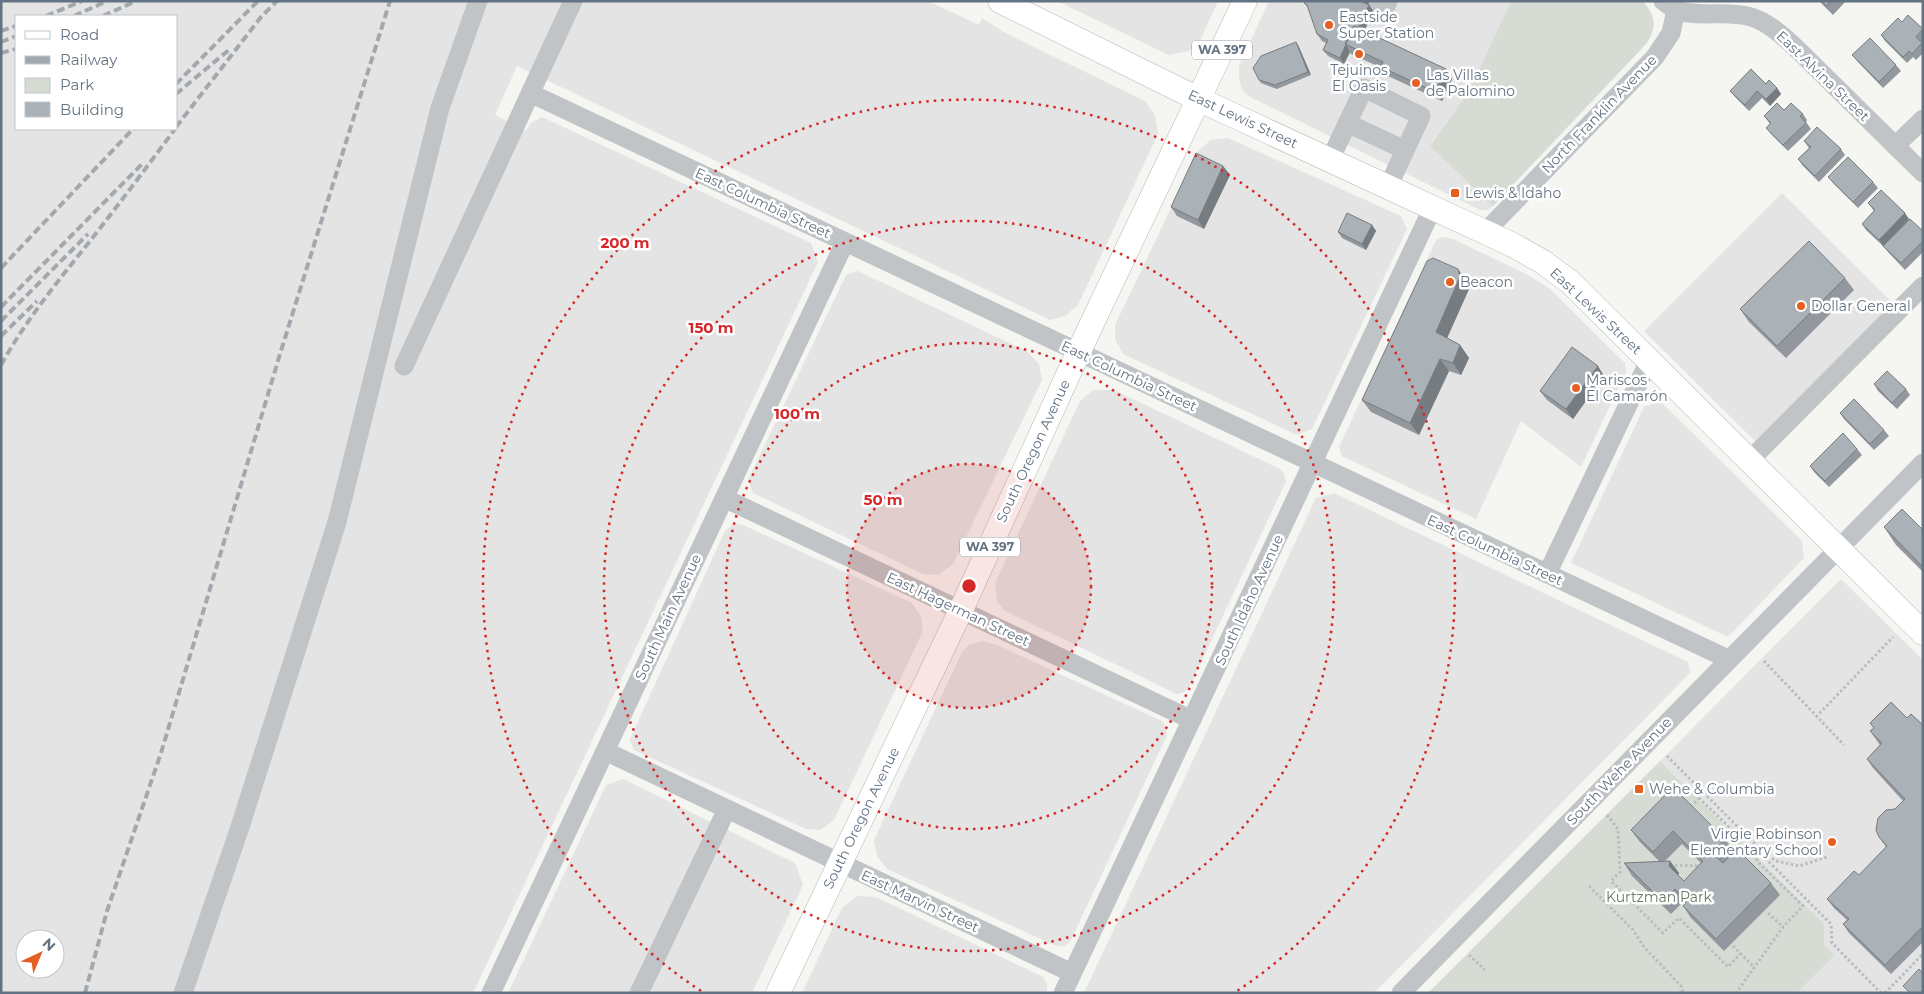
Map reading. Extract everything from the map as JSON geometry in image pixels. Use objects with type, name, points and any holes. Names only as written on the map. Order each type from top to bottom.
[{"type":"main road","name":"East Lewis Street","points":[[1000,1],[1198,99],[1531,254],[1555,270],[1570,282],[1923,634]]},
{"type":"main road","name":"WA 397","points":[[1198,99],[1245,1]]},
{"type":"main road","name":"South Oregon Avenue","points":[[778,993],[961,610],[1078,352],[1198,99]]},
{"type":"street","points":[[183,993],[240,827],[337,522],[440,108],[478,1]]},
{"type":"street","points":[[404,366],[573,1]]},
{"type":"street","points":[[1376,1],[1386,6],[1388,1]]},
{"type":"street","name":"East Alvina Street","points":[[1670,6],[1727,8],[1752,17],[1781,34],[1923,174]]},
{"type":"street","name":"North Franklin Avenue","points":[[1485,232],[1655,57],[1671,33],[1670,6]]},
{"type":"street","points":[[1330,160],[1364,88],[1421,116],[1388,187]]},
{"type":"street","name":"East Columbia Street","points":[[530,93],[1728,660]]},
{"type":"street","points":[[1896,146],[1923,119]]},
{"type":"street","points":[[1347,123],[1405,150]]},
{"type":"street","name":"South Idaho Avenue","points":[[1063,993],[1432,207]]},
{"type":"street","name":"South Main Avenue","points":[[491,993],[845,242]]},
{"type":"street","points":[[1749,461],[1923,286]]},
{"type":"street","points":[[1547,574],[1649,361]]},
{"type":"street","name":"South Wehe Avenue","points":[[1400,993],[1923,463]]},
{"type":"street","name":"East Hagerman Street","points":[[724,498],[1192,720]]},
{"type":"street","name":"East Marvin Street","points":[[605,751],[1072,973]]},
{"type":"street","points":[[639,993],[727,809]]},
{"type":"path","points":[[1816,717],[1893,637]]},
{"type":"path","points":[[1764,661],[1844,745]]},
{"type":"path","points":[[1667,756],[1776,861],[1799,866],[1827,857]]},
{"type":"path","points":[[1691,807],[1699,798],[1699,788]]},
{"type":"path","points":[[1699,798],[1756,853],[1757,861],[1803,906],[1782,927],[1736,993]]},
{"type":"path","points":[[1607,815],[1618,830],[1620,872],[1611,881],[1663,934],[1679,918],[1728,967],[1740,954]]},
{"type":"path","points":[[1733,863],[1749,846]]},
{"type":"path","points":[[1766,853],[1766,859],[1831,924],[1832,943],[1883,993],[1923,954]]},
{"type":"path","points":[[1620,864],[1628,864]]},
{"type":"path","points":[[1664,865],[1700,866]]},
{"type":"path","points":[[1589,886],[1633,930],[1644,947],[1681,986],[1684,993]]},
{"type":"path","points":[[1768,913],[1782,927]]},
{"type":"path","points":[[1733,946],[1754,967]]},
{"type":"path","points":[[1469,955],[1485,970]]},
{"type":"shaded area","points":[[1,1],[928,1],[979,25],[982,18],[1007,34],[1145,101],[1155,115],[1158,134],[1078,305],[1065,316],[1050,320],[517,66],[495,115],[526,131],[531,123],[542,117],[811,243],[818,262],[473,993],[1,993]]},
{"type":"shaded area","points":[[1057,1],[1218,1],[1200,41],[1189,51],[1169,55]]},
{"type":"shaded area","points":[[1269,1],[1511,1],[1470,89],[1430,145],[1493,206],[1488,210],[1480,210],[1250,97],[1242,90],[1239,66]]},
{"type":"shaded area","points":[[1228,138],[1401,216],[1407,229],[1312,429],[1297,435],[1123,354],[1115,339],[1115,325],[1199,150],[1211,140]]},
{"type":"shaded area","points":[[1782,193],[1894,304],[1756,442],[1644,331]]},
{"type":"shaded area","points":[[1442,237],[1453,239],[1526,274],[1549,288],[1625,363],[1626,372],[1581,467],[1521,421],[1476,519],[1342,456],[1339,447],[1436,240]]},
{"type":"shaded area","points":[[858,271],[1028,352],[1039,364],[1042,380],[953,564],[939,575],[923,574],[753,493],[748,480],[846,275]]},
{"type":"shaded area","points":[[1093,390],[1114,390],[1280,469],[1284,474],[1286,481],[1190,686],[1185,692],[1177,694],[1005,611],[997,601],[995,583],[1080,401]]},
{"type":"shaded area","points":[[1655,403],[1662,403],[1802,541],[1804,558],[1728,637],[1571,563],[1644,407]]},
{"type":"shaded area","points":[[1334,493],[1688,662],[1690,673],[1374,993],[1084,993],[1316,498]]},
{"type":"shaded area","points":[[734,523],[743,525],[912,603],[921,617],[923,631],[834,820],[820,830],[806,829],[634,750],[630,739],[725,531]]},
{"type":"shaded area","name":"Virgie Robinson Elementary School","points":[[1841,579],[1923,660],[1923,993],[1797,993],[1835,955],[1824,944],[1824,924],[1660,761]]},
{"type":"shaded area","points":[[983,641],[995,644],[1162,721],[1166,727],[1167,735],[1071,940],[1065,946],[1056,946],[887,869],[877,856],[874,840],[962,652],[969,645]]},
{"type":"shaded area","points":[[623,779],[795,863],[803,885],[752,993],[510,993],[509,991],[606,785]]},
{"type":"shaded area","points":[[857,896],[876,897],[1043,977],[1047,984],[1047,993],[802,993],[842,908]]},
{"type":"green space","points":[[1511,1],[1643,1],[1651,12],[1654,26],[1647,43],[1493,206],[1430,146],[1470,89]]},
{"type":"green space","name":"Kurtzman Park","points":[[1660,761],[1824,924],[1824,944],[1835,955],[1797,993],[1428,993]]},
{"type":"building","points":[[1305,1],[1363,1],[1369,5],[1358,28],[1354,26],[1340,58],[1323,50],[1328,40],[1317,34],[1307,5],[1304,3]]},
{"type":"building","points":[[1822,1],[1831,1],[1826,6]]},
{"type":"building","points":[[1908,15],[1923,29],[1916,37],[1922,43],[1912,54],[1909,51],[1903,57],[1881,35],[1898,18],[1902,22]]},
{"type":"building","points":[[1354,26],[1446,69],[1435,92],[1381,67],[1383,62],[1345,44]]},
{"type":"building","points":[[1870,38],[1896,65],[1879,82],[1852,55]]},
{"type":"building","points":[[1296,42],[1308,72],[1275,85],[1259,80],[1253,68],[1261,56]]},
{"type":"building","points":[[1751,69],[1766,84],[1769,80],[1777,88],[1766,99],[1757,91],[1745,105],[1730,91]]},
{"type":"building","points":[[1777,103],[1784,110],[1791,103],[1803,114],[1800,116],[1806,123],[1783,145],[1766,128],[1771,123],[1764,116]]},
{"type":"building","points":[[1817,127],[1841,149],[1815,176],[1798,159],[1811,147],[1804,141]]},
{"type":"building","points":[[1196,153],[1223,166],[1198,220],[1171,207]]},
{"type":"building","points":[[1848,157],[1873,182],[1853,202],[1828,177]]},
{"type":"building","points":[[1881,190],[1905,213],[1879,240],[1862,224],[1875,210],[1868,203]]},
{"type":"building","points":[[1347,213],[1372,225],[1362,244],[1338,232]]},
{"type":"building","points":[[1910,219],[1923,231],[1923,241],[1901,263],[1883,246]]},
{"type":"building","name":"Dollar General","points":[[1809,241],[1845,278],[1777,346],[1740,309]]},
{"type":"building","points":[[1433,258],[1458,269],[1460,277],[1436,332],[1460,345],[1453,363],[1440,359],[1410,423],[1362,400],[1427,261]]},
{"type":"building","name":"Mariscos El Camarón","points":[[1572,347],[1598,366],[1566,409],[1540,391]]},
{"type":"building","points":[[1887,371],[1906,389],[1892,403],[1874,384]]},
{"type":"building","points":[[1854,399],[1884,430],[1870,444],[1840,413]]},
{"type":"building","points":[[1843,433],[1857,449],[1825,481],[1810,466]]},
{"type":"building","points":[[1902,509],[1923,530],[1923,567],[1884,527]]},
{"type":"building","points":[[1891,702],[1907,718],[1911,714],[1923,725],[1923,926],[1885,965],[1843,924],[1849,919],[1827,899],[1854,871],[1859,875],[1887,846],[1876,830],[1878,818],[1886,810],[1895,809],[1905,799],[1867,759],[1882,743],[1870,731],[1874,728],[1870,723]]},
{"type":"building","points":[[1673,787],[1725,839],[1712,853],[1723,863],[1737,849],[1771,883],[1716,939],[1683,906],[1687,901],[1675,889],[1663,902],[1624,863],[1670,861],[1669,866],[1684,881],[1703,861],[1673,831],[1653,852],[1631,830]]},
{"type":"building","points":[[1919,969],[1923,973],[1923,993],[1910,993],[1903,986]]},
{"type":"railway","points":[[48,15],[82,1]]},
{"type":"railway","points":[[76,15],[107,1]]},
{"type":"railway","points":[[105,15],[136,1]]},
{"type":"railway","points":[[178,82],[258,1]]},
{"type":"railway","points":[[178,124],[261,17],[277,1]]},
{"type":"railway","points":[[85,993],[107,911],[161,753],[280,354],[390,1]]},
{"type":"railway","points":[[1,31],[15,26]]},
{"type":"railway","points":[[1,42],[15,36]]},
{"type":"railway","points":[[1,53],[15,49]]},
{"type":"railway","points":[[178,92],[230,49]]},
{"type":"railway","points":[[1,268],[132,130]]},
{"type":"railway","points":[[1,365],[43,301],[174,130]]},
{"type":"railway","points":[[1,307],[142,164]]},
{"type":"railway","points":[[1,321],[88,234]]},
{"type":"railway","points":[[1,336],[37,301]]},
{"type":"place","name":"Eastside Super Station","points":[[1329,25]]},
{"type":"place","name":"Tejuinos El Oasis","points":[[1359,54]]},
{"type":"place","name":"Las Villas de Palomino","points":[[1416,83]]},
{"type":"place","name":"Lewis & Idaho","points":[[1455,193]]},
{"type":"place","name":"Beacon","points":[[1450,282]]},
{"type":"place","name":"Dollar General","points":[[1801,306]]},
{"type":"place","name":"Mariscos El Camarón","points":[[1576,388]]},
{"type":"place","name":"Wehe & Columbia","points":[[1639,789]]},
{"type":"place","name":"Virgie Robinson Elementary School","points":[[1832,842]]}]
